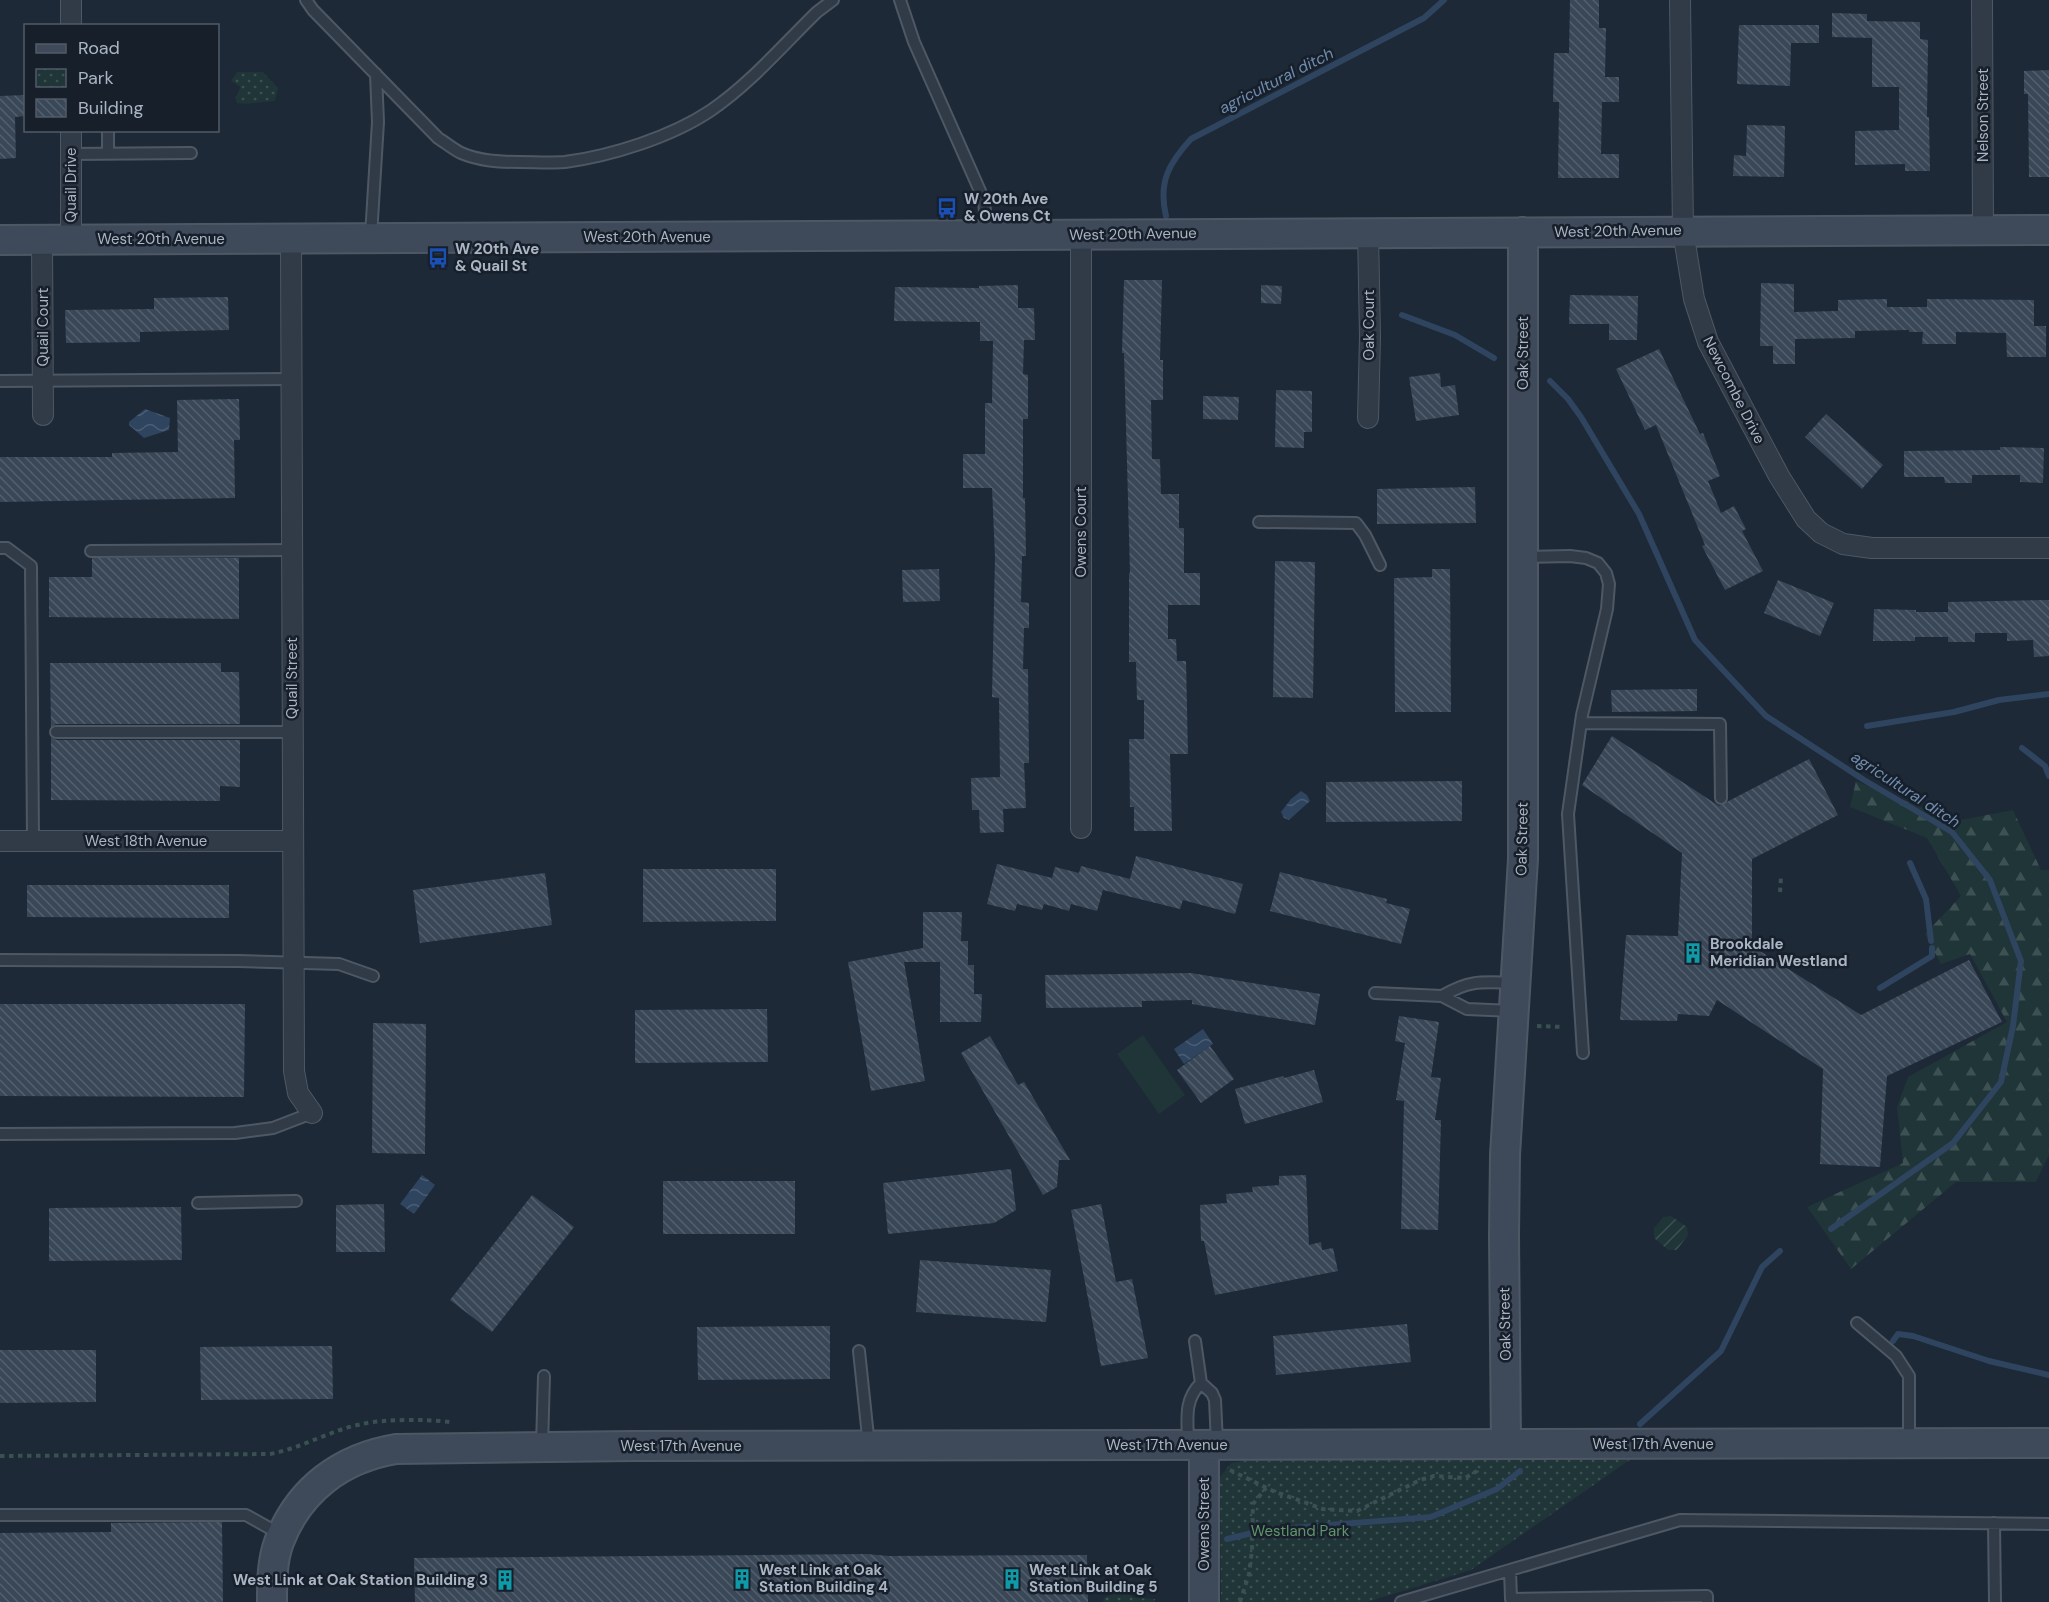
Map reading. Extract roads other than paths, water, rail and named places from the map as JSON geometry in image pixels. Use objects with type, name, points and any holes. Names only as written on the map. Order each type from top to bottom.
[{"type":"street","points":[[71,0],[71,24]]},
{"type":"street","name":"Newcombe Drive","points":[[1680,0],[1683,231],[1694,299],[1708,342],[1779,476],[1806,519],[1821,533],[1843,544],[1872,548],[2049,548]]},
{"type":"street","name":"Nelson Street","points":[[1982,0],[1983,230]]},
{"type":"street","name":"Quail Drive","points":[[71,132],[71,240]]},
{"type":"street","name":"West 20th Avenue","points":[[0,240],[2049,230]]},
{"type":"street","name":"Oak Court","points":[[1368,232],[1370,337],[1368,418]]},
{"type":"street","name":"Oak Street","points":[[1495,1445],[1505,1155],[1525,1019],[1515,983],[1522,859],[1523,232]]},
{"type":"street","name":"Owens Court","points":[[1081,235],[1081,828]]},
{"type":"street","name":"Quail Street","points":[[291,239],[294,1071],[298,1093],[312,1113]]},
{"type":"street","name":"Quail Court","points":[[42,240],[43,414]]},
{"type":"street","name":"West 18th Avenue","points":[[0,842],[292,841]]},
{"type":"street","name":"West 17th Avenue","points":[[283,1535],[302,1502],[324,1479],[338,1469],[357,1459],[380,1452],[416,1448],[2049,1443]]},
{"type":"street","name":"Owens Street","points":[[1203,1445],[1204,1602]]},
{"type":"street","points":[[272,1602],[274,1562],[283,1535]]},
{"type":"lane","points":[[306,0],[313,10],[438,138],[463,153],[495,162],[565,162],[650,140],[692,122],[710,111],[747,80],[817,12],[833,0]]},
{"type":"lane","points":[[900,0],[914,42],[984,200],[987,235]]},
{"type":"lane","points":[[371,238],[378,122],[376,74]]},
{"type":"lane","points":[[108,132],[108,154]]},
{"type":"lane","points":[[71,154],[191,153]]},
{"type":"lane","points":[[0,381],[291,379]]},
{"type":"lane","points":[[1259,522],[1356,523],[1365,535],[1380,565]]},
{"type":"lane","points":[[0,548],[7,548],[31,566],[33,842]]},
{"type":"lane","points":[[91,551],[291,550]]},
{"type":"lane","points":[[1523,558],[1570,556],[1586,558],[1599,563],[1606,573],[1609,594],[1581,723],[1568,814],[1583,1053]]},
{"type":"lane","points":[[1581,723],[1720,724],[1721,798]]},
{"type":"lane","points":[[56,732],[292,732]]},
{"type":"lane","points":[[0,960],[339,964],[373,976]]},
{"type":"lane","points":[[1442,996],[1459,986],[1476,982],[1515,983]]},
{"type":"lane","points":[[1375,993],[1442,996],[1467,1008],[1525,1019]]},
{"type":"lane","points":[[0,1134],[235,1133],[273,1128],[312,1113]]},
{"type":"lane","points":[[198,1203],[296,1201]]},
{"type":"lane","points":[[1857,1323],[1896,1356],[1909,1376],[1909,1443]]},
{"type":"lane","points":[[1195,1341],[1201,1383],[1212,1393],[1215,1400],[1203,1445]]},
{"type":"lane","points":[[859,1351],[869,1446]]},
{"type":"lane","points":[[542,1447],[544,1376]]},
{"type":"lane","points":[[1201,1383],[1192,1392],[1188,1401],[1203,1445]]},
{"type":"lane","points":[[0,1515],[246,1515],[283,1535]]},
{"type":"lane","points":[[1401,1602],[1680,1520],[2049,1524]]},
{"type":"lane","points":[[1994,1524],[1995,1602]]},
{"type":"lane","points":[[1510,1570],[1511,1599],[1707,1596],[1707,1602]]},
{"type":"water","points":[[145,409],[170,418],[169,430],[144,438],[129,425],[129,422]]},
{"type":"water","points":[[1301,791],[1310,801],[1289,820],[1284,818],[1281,812]]},
{"type":"water","points":[[1203,1029],[1213,1044],[1184,1064],[1174,1049]]},
{"type":"water","points":[[422,1175],[435,1185],[414,1214],[400,1204]]},
{"type":"waterway","name":"agricultural ditch","points":[[1166,216],[1163,193],[1167,174],[1177,156],[1191,139],[1424,18],[1444,0]]},
{"type":"waterway","name":"agricultural ditch","points":[[1402,315],[1455,335],[1494,358]]},
{"type":"waterway","name":"agricultural ditch","points":[[1550,381],[1568,399],[1581,417],[1639,514],[1695,640],[1766,716],[1864,780],[1952,832],[1990,880],[2021,961],[2013,1026],[2001,1082],[1953,1143],[1831,1229]]},
{"type":"waterway","points":[[1867,726],[1954,712],[1999,700],[2049,694]]},
{"type":"waterway","points":[[2022,748],[2045,766],[2049,776]]},
{"type":"waterway","points":[[1910,863],[1926,899],[1931,941]]},
{"type":"waterway","points":[[1880,988],[1932,956],[1932,948]]},
{"type":"waterway","name":"agricultural ditch","points":[[1640,1424],[1721,1351],[1762,1267],[1780,1251]]},
{"type":"waterway","points":[[1893,1341],[1898,1334],[1913,1336],[1989,1361],[2049,1375]]},
{"type":"waterway","name":"agricultural ditch","points":[[1227,1539],[1265,1530],[1431,1517],[1497,1489],[1520,1471]]},
{"type":"place","name":"W 20th Ave & Owens Ct","points":[[947,208]]},
{"type":"place","name":"W 20th Ave & Quail St","points":[[438,258]]},
{"type":"place","name":"Brookdale Meridian Westland","points":[[1693,953]]},
{"type":"place","name":"West Link at Oak Station Building 4","points":[[742,1579]]},
{"type":"place","name":"West Link at Oak Station Building 5","points":[[1012,1579]]},
{"type":"place","name":"West Link at Oak Station Building 3","points":[[505,1580]]},
{"type":"park label","name":"Westland Park","points":[[1300,1531]]}]
